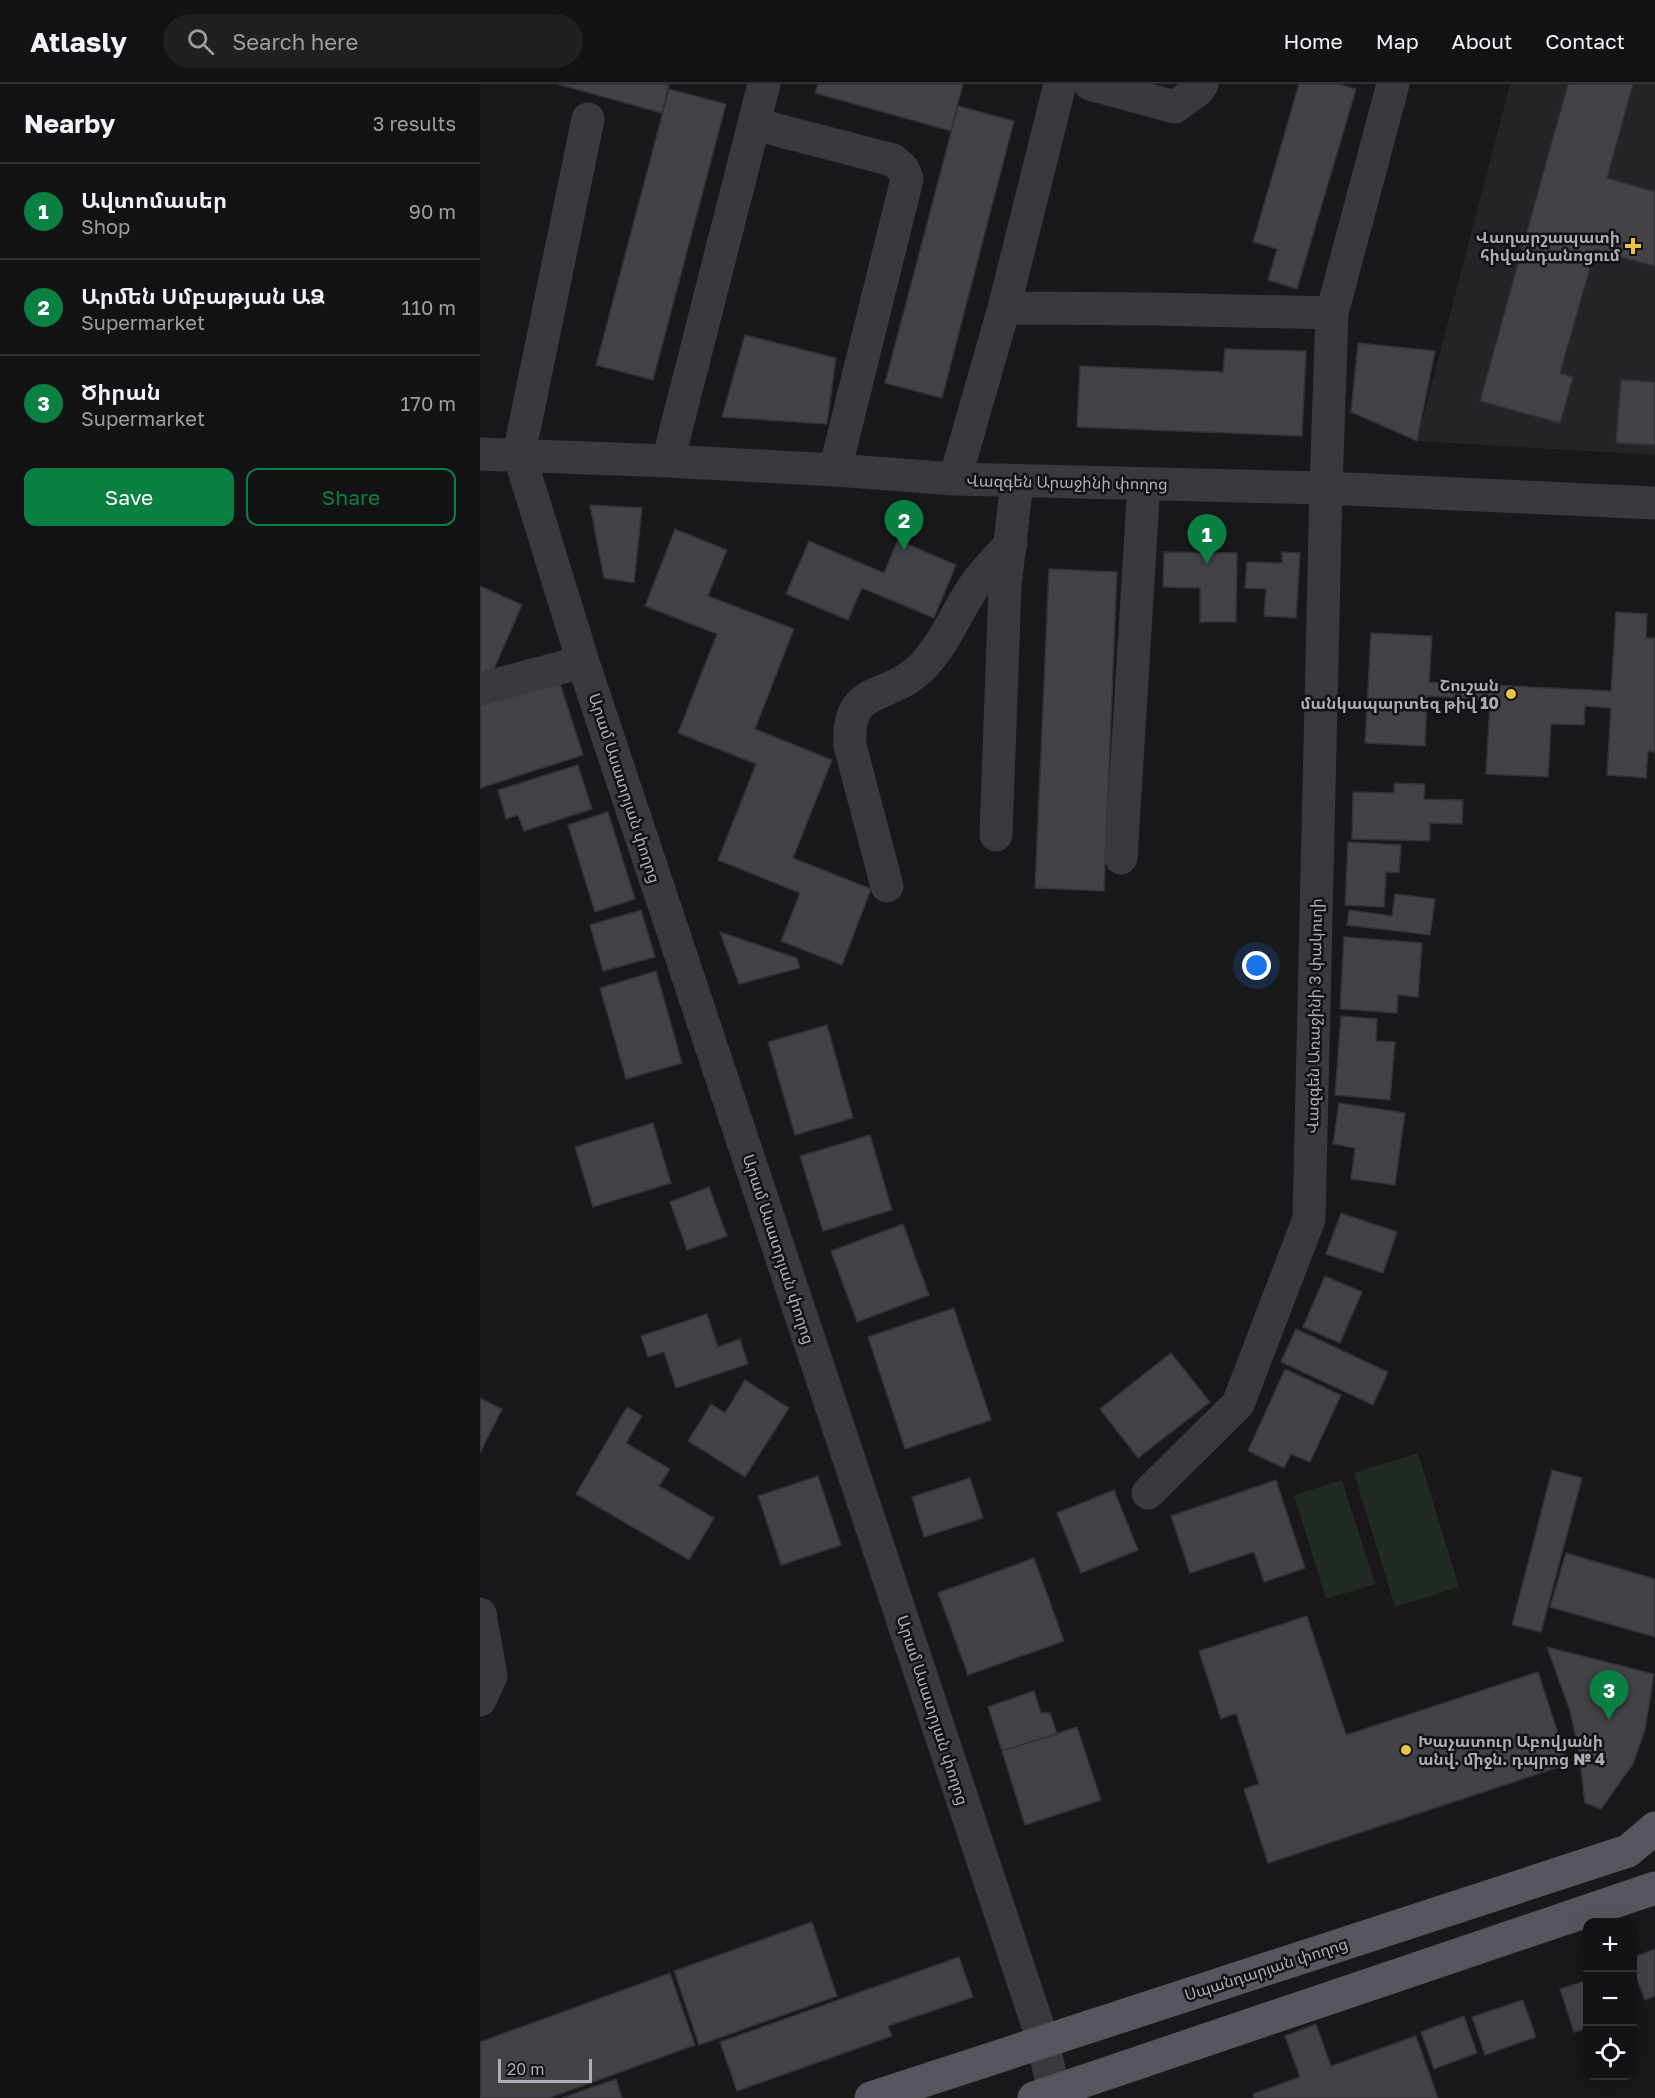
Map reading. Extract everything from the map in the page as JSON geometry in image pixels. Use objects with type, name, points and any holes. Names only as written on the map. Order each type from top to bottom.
[{"type":"main road","name":"Սպանդարյան փողոց","points":[[871,2098],[1628,1851],[1655,1828]]},
{"type":"main road","points":[[1047,2096],[1655,1888]]},
{"type":"street","points":[[668,461],[764,84]]},
{"type":"street","points":[[955,479],[1004,308],[1060,84]]},
{"type":"street","points":[[1090,84],[1175,107],[1198,90],[1202,84]]},
{"type":"street","name":"Վազգեն Առաջինի 3 փակուղի","points":[[1148,1493],[1238,1404],[1309,1219],[1332,313],[1393,84]]},
{"type":"street","points":[[519,454],[588,119]]},
{"type":"street","points":[[754,124],[893,160],[903,169],[907,179],[835,470]]},
{"type":"street","points":[[1004,308],[1332,313]]},
{"type":"street","name":"Վազգեն Արաջինի փողոց","points":[[480,454],[668,461],[955,479],[1326,488],[1655,504]]},
{"type":"street","name":"Արամ Ասատրյան փողոց","points":[[519,454],[583,662],[1044,2041],[1047,2096]]},
{"type":"street","points":[[996,835],[1005,586],[1017,481]]},
{"type":"street","points":[[1121,858],[1144,484]]},
{"type":"street","points":[[887,886],[850,746],[849,727],[855,709],[867,698],[897,685],[920,669],[944,638],[975,584],[1011,544]]},
{"type":"street","points":[[480,689],[583,662]]},
{"type":"street","points":[[480,1614],[491,1677],[480,1700]]},
{"type":"shaded area","points":[[1510,84],[1655,84],[1655,455],[1417,441]]},
{"type":"shaded area","points":[[1418,1453],[1459,1587],[1395,1607],[1354,1473]]},
{"type":"shaded area","points":[[1342,1480],[1375,1584],[1326,1599],[1294,1495]]},
{"type":"building","points":[[557,84],[669,84],[662,113]]},
{"type":"building","points":[[818,84],[963,84],[951,131],[815,93]]},
{"type":"building","points":[[1299,84],[1338,84],[1356,89],[1297,289],[1268,280],[1277,249],[1253,242]]},
{"type":"building","points":[[1568,84],[1633,84],[1607,178],[1655,192],[1655,266],[1595,250],[1560,373],[1573,377],[1560,423],[1480,401]]},
{"type":"building","points":[[669,89],[726,104],[653,380],[596,365]]},
{"type":"building","points":[[958,106],[1014,121],[942,398],[885,383]]},
{"type":"building","points":[[745,335],[836,358],[827,424],[722,417]]},
{"type":"building","points":[[1358,343],[1435,351],[1417,441],[1351,412]]},
{"type":"building","points":[[1225,349],[1306,351],[1302,436],[1077,427],[1080,366],[1223,372]]},
{"type":"building","points":[[1621,380],[1655,382],[1655,445],[1616,443]]},
{"type":"building","points":[[590,505],[642,508],[634,583],[604,578]]},
{"type":"building","points":[[675,529],[727,550],[708,596],[794,629],[755,729],[832,760],[793,858],[871,889],[842,965],[781,941],[800,893],[718,860],[756,764],[678,733],[717,634],[645,606]]},
{"type":"building","points":[[898,540],[956,565],[934,618],[862,588],[848,620],[786,594],[809,541],[884,573]]},
{"type":"building","points":[[1164,552],[1237,553],[1236,622],[1200,622],[1200,588],[1163,587]]},
{"type":"building","points":[[1282,552],[1300,553],[1296,618],[1264,616],[1266,589],[1245,588],[1247,562],[1282,563]]},
{"type":"building","points":[[1049,569],[1117,572],[1104,891],[1035,888]]},
{"type":"building","points":[[480,586],[522,605],[490,678],[480,674]]},
{"type":"building","name":"Շուշան մանկապարտեզ թիվ 10","points":[[1616,612],[1647,614],[1646,638],[1655,638],[1655,752],[1648,751],[1646,778],[1607,775],[1611,708],[1585,706],[1584,725],[1551,724],[1548,777],[1486,774],[1490,700],[1427,696],[1425,746],[1365,743],[1371,633],[1432,636],[1429,682],[1611,691]]},
{"type":"building","points":[[559,680],[583,755],[480,788],[480,705]]},
{"type":"building","points":[[578,765],[592,809],[524,831],[518,815],[506,819],[498,790]]},
{"type":"building","points":[[1394,783],[1425,784],[1424,799],[1463,800],[1462,824],[1430,823],[1430,841],[1352,839],[1353,792],[1394,793]]},
{"type":"building","points":[[608,812],[635,899],[595,912],[568,825]]},
{"type":"building","points":[[1348,842],[1401,845],[1399,873],[1386,872],[1384,907],[1345,905]]},
{"type":"building","points":[[1395,894],[1435,899],[1430,935],[1347,925],[1349,910],[1392,916]]},
{"type":"building","points":[[641,910],[655,957],[603,971],[590,925]]},
{"type":"building","points":[[720,932],[797,958],[800,968],[739,984]]},
{"type":"building","points":[[1344,937],[1422,943],[1418,997],[1398,995],[1397,1013],[1340,1009]]},
{"type":"building","points":[[656,971],[682,1063],[626,1079],[600,988]]},
{"type":"building","points":[[1341,1016],[1377,1019],[1376,1041],[1395,1042],[1390,1100],[1335,1095]]},
{"type":"building","points":[[827,1025],[853,1118],[795,1135],[768,1042]]},
{"type":"building","points":[[1339,1103],[1405,1113],[1395,1185],[1351,1179],[1355,1148],[1333,1144]]},
{"type":"building","points":[[653,1123],[671,1183],[593,1207],[575,1147]]},
{"type":"building","points":[[870,1135],[892,1210],[823,1231],[800,1156]]},
{"type":"building","points":[[709,1187],[727,1236],[687,1250],[670,1202]]},
{"type":"building","points":[[1341,1213],[1397,1232],[1383,1273],[1326,1254]]},
{"type":"building","points":[[903,1224],[929,1295],[857,1322],[831,1251]]},
{"type":"building","points":[[1325,1276],[1362,1292],[1340,1343],[1303,1327]]},
{"type":"building","points":[[954,1308],[991,1420],[905,1449],[868,1337]]},
{"type":"building","points":[[707,1314],[718,1347],[740,1339],[748,1364],[676,1388],[664,1352],[648,1357],[641,1336]]},
{"type":"building","points":[[1296,1329],[1388,1372],[1373,1405],[1281,1362]]},
{"type":"building","points":[[1171,1353],[1210,1402],[1138,1458],[1100,1409]]},
{"type":"building","points":[[1285,1369],[1341,1395],[1310,1462],[1291,1454],[1284,1468],[1248,1451]]},
{"type":"building","points":[[745,1380],[789,1408],[745,1477],[688,1441],[711,1404],[725,1413]]},
{"type":"building","points":[[480,1398],[502,1409],[480,1453]]},
{"type":"building","points":[[627,1407],[642,1416],[626,1443],[670,1469],[659,1486],[714,1518],[689,1560],[576,1494]]},
{"type":"building","points":[[1552,1470],[1582,1478],[1541,1632],[1512,1625]]},
{"type":"building","points":[[818,1476],[841,1545],[781,1565],[758,1496]]},
{"type":"building","points":[[970,1478],[983,1518],[924,1537],[912,1497]]},
{"type":"building","points":[[1276,1480],[1305,1568],[1264,1582],[1254,1552],[1190,1573],[1171,1516]]},
{"type":"building","points":[[1114,1490],[1138,1550],[1081,1573],[1057,1513]]},
{"type":"building","points":[[1566,1553],[1655,1579],[1655,1637],[1550,1607]]},
{"type":"building","points":[[1034,1558],[1064,1641],[968,1675],[938,1593]]},
{"type":"building","name":"Խաչատուր Աբովյանի անվ. միջն. դպրոց № 4","points":[[1307,1616],[1346,1735],[1538,1672],[1568,1764],[1268,1863],[1244,1789],[1259,1784],[1236,1713],[1221,1719],[1199,1651]]},
{"type":"building","points":[[1547,1647],[1654,1674],[1645,1730],[1633,1764],[1601,1809],[1585,1803],[1579,1752],[1570,1711]]},
{"type":"building","points":[[1034,1691],[1041,1713],[1050,1713],[1057,1734],[1002,1751],[988,1707]]},
{"type":"building","points":[[1077,1727],[1101,1800],[1025,1825],[1002,1751]]},
{"type":"building","points":[[812,1922],[837,1996],[699,2045],[674,1971]]},
{"type":"building","points":[[1655,1949],[1655,1996],[1645,2000],[1637,1980],[1637,1956]]},
{"type":"building","points":[[959,1957],[973,1997],[888,2026],[892,2036],[737,2091],[720,2042]]},
{"type":"building","points":[[670,1973],[695,2045],[549,2098],[480,2098],[480,2042]]},
{"type":"building","points":[[1583,1982],[1583,2029],[1574,2032],[1560,1989]]},
{"type":"building","points":[[1523,2000],[1536,2037],[1485,2055],[1472,2017]]},
{"type":"building","points":[[1464,2016],[1477,2053],[1434,2069],[1421,2032]]},
{"type":"building","points":[[1316,2024],[1331,2066],[1416,2036],[1438,2098],[1254,2098],[1253,2094],[1300,2077],[1285,2036]]},
{"type":"building","points":[[616,2079],[622,2098],[562,2098]]},
{"type":"place","name":"Վաղարշապատի հիվանդանոցում","points":[[1633,246]]},
{"type":"place","name":"Արմեն Սմբաթյան ԱՁ","points":[[904,550]]},
{"type":"place","name":"Ավտոմասեր","points":[[1207,564]]},
{"type":"place","name":"Շուշան մանկապարտեզ թիվ 10","points":[[1511,694]]},
{"type":"place","name":"Ծիրան","points":[[1609,1720]]},
{"type":"place","name":"Խաչատուր Աբովյանի անվ. միջն. դպրոց № 4","points":[[1406,1750]]}]
